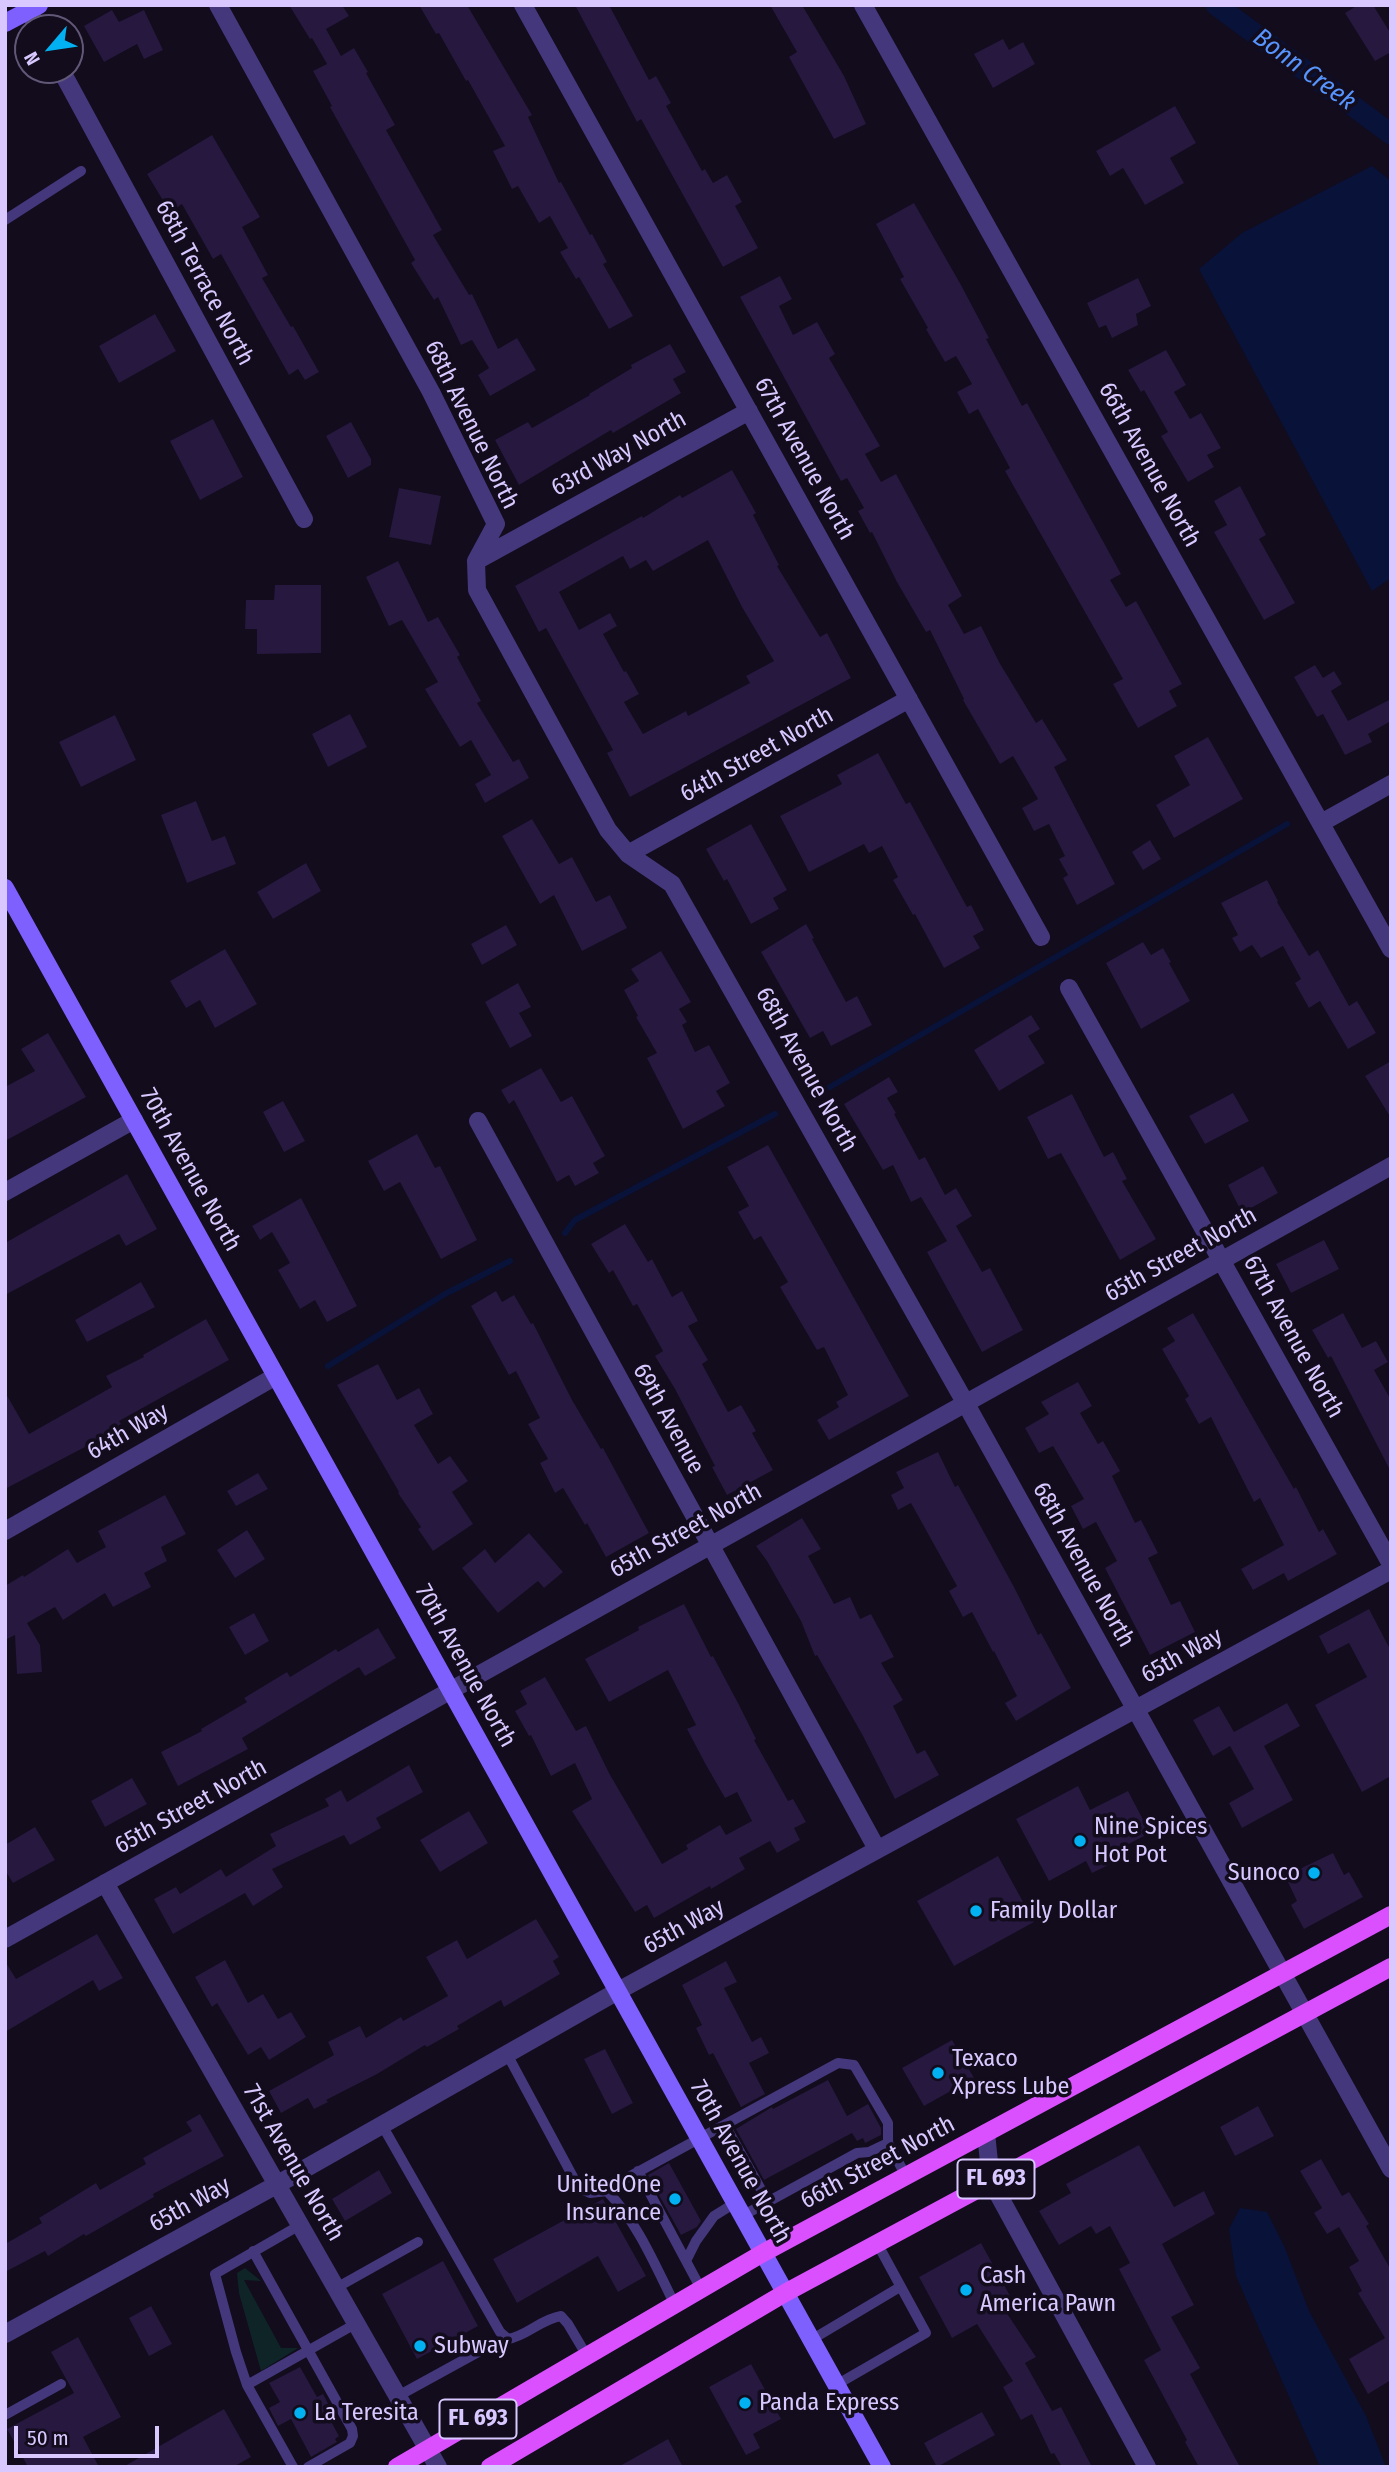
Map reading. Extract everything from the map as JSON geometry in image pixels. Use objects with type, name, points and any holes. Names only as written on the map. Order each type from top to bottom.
[{"type":"main road","name":"66th Street North","points":[[397,2467],[763,2253],[1391,1915]]},
{"type":"main road","name":"FL 693","points":[[490,2467],[785,2293],[1391,1967]]},
{"type":"street","name":"68th Avenue North","points":[[218,5],[431,392],[496,524],[476,561],[477,590],[608,830],[628,854],[672,884],[966,1404],[1391,2169]]},
{"type":"street","name":"67th Avenue North","points":[[523,5],[1041,937]]},
{"type":"street","name":"66th Avenue North","points":[[863,5],[1391,949]]},
{"type":"street","points":[[5,23],[34,8]]},
{"type":"street","name":"68th Terrace North","points":[[69,84],[304,519]]},
{"type":"street","name":"63rd Way North","points":[[476,561],[749,411]]},
{"type":"street","name":"64th Street North","points":[[628,854],[909,699]]},
{"type":"street","points":[[1321,823],[1391,784]]},
{"type":"street","name":"70th Avenue North","points":[[5,888],[882,2467]]},
{"type":"street","name":"67th Avenue North","points":[[1069,988],[1391,1564]]},
{"type":"street","points":[[5,1192],[134,1120]]},
{"type":"street","name":"69th Avenue","points":[[478,1121],[877,1849]]},
{"type":"street","name":"65th Street North","points":[[5,1939],[1391,1166]]},
{"type":"street","name":"64th Way","points":[[5,1531],[276,1376]]},
{"type":"street","name":"65th Way","points":[[5,2334],[278,2184],[618,1991],[1391,1570]]},
{"type":"street","name":"71st Avenue North","points":[[105,1883],[438,2467]]},
{"type":"street","points":[[986,2133],[991,2181],[1147,2467]]},
{"type":"lane","points":[[5,220],[81,171]]},
{"type":"lane","points":[[507,2054],[579,2188],[590,2193],[607,2191],[638,2171],[838,2063],[855,2066],[888,2123],[888,2143],[905,2176]]},
{"type":"lane","points":[[382,2125],[500,2332],[508,2339],[517,2338],[552,2318],[561,2316],[587,2356]]},
{"type":"lane","points":[[725,2125],[768,2202]]},
{"type":"lane","points":[[686,2261],[696,2241],[714,2217],[768,2202],[857,2153],[869,2152],[888,2143]]},
{"type":"lane","points":[[638,2171],[701,2289]]},
{"type":"lane","points":[[607,2191],[620,2205],[641,2238],[675,2305]]},
{"type":"lane","points":[[293,2467],[247,2385],[215,2274],[300,2225]]},
{"type":"lane","points":[[336,2288],[418,2242]]},
{"type":"lane","points":[[836,2385],[926,2333],[877,2243]]},
{"type":"lane","points":[[253,2251],[352,2429],[350,2443],[308,2467]]},
{"type":"lane","points":[[811,2340],[900,2287]]},
{"type":"lane","points":[[247,2385],[356,2323]]},
{"type":"lane","points":[[398,2396],[480,2351]]},
{"type":"lane","points":[[5,2415],[61,2384]]},
{"type":"green space","points":[[245,2268],[261,2281],[244,2280],[281,2348],[298,2348],[261,2371],[239,2293],[237,2273]]},
{"type":"shaded area","points":[[1372,166],[1391,181],[1391,578],[1372,591],[1199,269],[1242,233]]},
{"type":"shaded area","points":[[1240,2208],[1267,2212],[1285,2248],[1309,2311],[1366,2416],[1386,2467],[1320,2467],[1236,2276],[1229,2229]]},
{"type":"building","points":[[289,5],[342,5],[349,16],[326,29],[341,56],[354,48],[368,72],[366,73],[395,125],[386,130],[442,230],[433,235],[469,295],[472,294],[498,349],[517,338],[536,370],[490,396],[478,375],[489,368],[472,340],[461,345],[438,297],[434,300],[411,263],[415,260],[330,107],[332,106],[313,71],[327,64]]},
{"type":"building","points":[[419,5],[467,5],[532,115],[528,117],[559,183],[561,182],[590,235],[592,234],[607,262],[603,264],[633,316],[609,329],[579,277],[576,279],[560,252],[568,248],[550,216],[539,223],[518,186],[512,189],[493,151],[505,146],[468,80],[466,81],[439,33],[436,34]]},
{"type":"building","points":[[575,5],[609,5],[649,80],[656,76],[671,103],[666,106],[702,171],[705,169],[713,183],[727,175],[742,202],[735,206],[758,248],[723,267],[641,119],[637,122]]},
{"type":"building","points":[[770,5],[802,5],[844,76],[866,124],[834,139],[789,57],[797,52]]},
{"type":"building","points":[[1358,5],[1373,5],[1391,34],[1391,52],[1375,61],[1345,13]]},
{"type":"building","points":[[112,10],[119,22],[144,10],[163,50],[144,59],[137,44],[104,62],[84,26]]},
{"type":"building","points":[[1003,39],[1009,50],[1023,42],[1035,64],[993,88],[974,54]]},
{"type":"building","points":[[1175,106],[1196,143],[1170,158],[1184,183],[1145,205],[1123,168],[1110,176],[1096,151]]},
{"type":"building","points":[[212,135],[260,217],[242,227],[268,275],[262,278],[319,372],[305,380],[298,369],[289,375],[221,254],[213,259],[182,204],[170,212],[147,174]]},
{"type":"building","points":[[914,203],[961,285],[1022,406],[1027,403],[1121,574],[1110,580],[1126,607],[1136,601],[1182,684],[1169,691],[1177,706],[1138,728],[1113,684],[1123,679],[1005,471],[1010,468],[978,409],[969,414],[957,392],[972,384],[956,356],[945,362],[900,279],[904,277],[876,224]]},
{"type":"building","points":[[780,276],[792,299],[779,306],[793,335],[817,322],[835,354],[829,358],[880,446],[865,454],[881,482],[896,474],[962,596],[948,605],[964,634],[981,626],[1036,723],[1042,719],[1067,760],[1054,767],[1115,884],[1077,905],[1063,878],[1068,875],[1059,859],[1065,856],[1049,824],[1034,831],[1022,808],[1038,799],[1013,756],[1000,764],[963,700],[930,630],[926,632],[858,511],[864,508],[847,478],[841,481],[740,297]]},
{"type":"building","points":[[1138,278],[1151,306],[1136,314],[1138,325],[1112,338],[1106,325],[1099,328],[1087,303]]},
{"type":"building","points":[[155,314],[176,351],[119,383],[99,346]]},
{"type":"building","points":[[670,344],[686,372],[673,379],[681,393],[613,433],[611,430],[519,485],[495,440],[528,422],[532,428],[590,395],[632,368],[631,365]]},
{"type":"building","points":[[1166,350],[1186,385],[1174,392],[1190,419],[1201,413],[1221,448],[1207,455],[1214,467],[1188,482],[1161,436],[1168,432],[1144,390],[1141,392],[1128,370]]},
{"type":"building","points":[[213,419],[243,477],[200,500],[170,441]]},
{"type":"building","points":[[351,422],[371,459],[371,465],[348,478],[326,436]]},
{"type":"building","points":[[732,470],[756,513],[753,515],[779,565],[777,566],[820,637],[827,633],[851,678],[630,797],[607,753],[613,750],[546,628],[539,632],[515,586],[642,516],[643,518],[680,495],[682,498]],"holes":[[[708,540],[742,607],[774,661],[746,676],[750,683],[688,716],[686,711],[643,734],[624,702],[639,694],[603,634],[617,626],[610,613],[579,630],[559,592],[623,556],[630,569],[646,560],[653,571]]]},
{"type":"building","points":[[1240,486],[1266,535],[1259,539],[1295,603],[1264,620],[1214,532],[1227,525],[1214,501]]},
{"type":"building","points":[[399,488],[441,496],[431,545],[389,537]]},
{"type":"building","points":[[398,561],[428,622],[438,617],[460,655],[457,657],[481,701],[477,703],[513,762],[519,759],[529,778],[485,803],[475,784],[491,775],[471,740],[460,747],[425,689],[438,682],[402,620],[389,626],[366,577]]},
{"type":"building","points":[[275,585],[321,585],[321,653],[257,654],[257,629],[245,629],[246,600],[274,600]]},
{"type":"building","points":[[1315,665],[1323,678],[1334,671],[1342,684],[1331,691],[1348,721],[1391,699],[1391,721],[1368,734],[1372,742],[1345,755],[1323,714],[1317,717],[1294,677]]},
{"type":"building","points":[[350,714],[367,747],[328,767],[312,734]]},
{"type":"building","points":[[115,715],[136,760],[81,787],[59,742]]},
{"type":"building","points":[[1208,737],[1243,799],[1174,838],[1156,805],[1190,785],[1174,756]]},
{"type":"building","points":[[878,753],[906,804],[910,802],[967,907],[971,905],[984,930],[973,936],[980,948],[944,968],[893,880],[898,877],[882,846],[869,853],[864,844],[809,872],[780,816],[842,784],[837,775]]},
{"type":"building","points":[[196,801],[212,841],[225,836],[236,864],[187,883],[161,815]]},
{"type":"building","points":[[532,819],[559,864],[572,857],[596,902],[610,895],[627,928],[582,951],[554,895],[540,904],[502,836]]},
{"type":"building","points":[[751,824],[787,890],[773,898],[779,909],[751,924],[727,879],[724,881],[706,849]]},
{"type":"building","points":[[1150,840],[1161,859],[1143,870],[1132,852]]},
{"type":"building","points":[[306,863],[321,891],[273,919],[257,892]]},
{"type":"building","points":[[1267,880],[1309,956],[1318,950],[1349,1006],[1357,1001],[1376,1033],[1348,1049],[1320,1001],[1309,1008],[1295,983],[1301,979],[1283,946],[1261,958],[1252,945],[1240,952],[1232,938],[1238,935],[1221,903]]},
{"type":"building","points":[[806,924],[846,1002],[857,996],[872,1025],[831,1046],[823,1031],[810,1038],[761,952]]},
{"type":"building","points":[[506,925],[517,945],[482,965],[471,944]]},
{"type":"building","points":[[1143,942],[1151,955],[1163,948],[1190,1001],[1141,1029],[1106,963]]},
{"type":"building","points":[[225,949],[257,1004],[215,1028],[200,1000],[186,1008],[170,981]]},
{"type":"building","points":[[661,951],[691,1002],[679,1009],[687,1022],[682,1025],[695,1052],[709,1045],[730,1083],[716,1091],[725,1106],[683,1129],[647,1058],[657,1053],[624,990],[639,981],[631,969]]},
{"type":"building","points":[[518,983],[531,1007],[519,1013],[532,1036],[510,1048],[485,1002]]},
{"type":"building","points":[[1031,1015],[1040,1029],[1028,1036],[1045,1063],[999,1091],[974,1050]]},
{"type":"building","points":[[48,1033],[86,1097],[5,1141],[5,1087],[35,1071],[21,1049]]},
{"type":"building","points":[[1391,1061],[1391,1118],[1365,1076]]},
{"type":"building","points":[[541,1068],[561,1102],[572,1096],[605,1156],[593,1163],[599,1173],[575,1186],[569,1175],[557,1182],[514,1100],[509,1104],[501,1090]]},
{"type":"building","points":[[889,1077],[898,1092],[887,1098],[896,1113],[894,1114],[919,1160],[925,1157],[945,1195],[956,1188],[972,1216],[956,1226],[982,1272],[990,1268],[1023,1330],[982,1352],[927,1252],[947,1241],[921,1197],[911,1202],[893,1165],[883,1170],[844,1104]]},
{"type":"building","points":[[1233,1093],[1249,1121],[1205,1144],[1189,1116]]},
{"type":"building","points":[[1072,1094],[1104,1157],[1113,1152],[1127,1179],[1122,1181],[1156,1239],[1120,1260],[1061,1153],[1048,1159],[1027,1117]]},
{"type":"building","points":[[283,1101],[305,1141],[284,1152],[263,1112]]},
{"type":"building","points":[[417,1134],[435,1168],[440,1166],[477,1240],[441,1259],[400,1182],[384,1191],[368,1161]]},
{"type":"building","points":[[768,1145],[909,1396],[829,1440],[817,1420],[839,1407],[836,1402],[848,1395],[824,1347],[817,1350],[780,1287],[788,1282],[761,1236],[754,1240],[738,1212],[749,1206],[727,1167]]},
{"type":"building","points":[[1263,1166],[1278,1193],[1242,1213],[1228,1185]]},
{"type":"building","points":[[127,1174],[157,1229],[126,1246],[119,1234],[5,1295],[5,1243]]},
{"type":"building","points":[[301,1198],[357,1306],[327,1322],[315,1300],[300,1309],[278,1270],[290,1263],[272,1232],[260,1240],[252,1226]]},
{"type":"building","points":[[625,1224],[648,1262],[652,1259],[672,1297],[682,1291],[698,1321],[688,1326],[708,1360],[702,1364],[728,1412],[741,1405],[756,1431],[752,1433],[773,1470],[727,1495],[712,1467],[715,1466],[655,1356],[663,1351],[637,1304],[633,1306],[613,1270],[609,1273],[591,1244]]},
{"type":"building","points":[[1324,1240],[1339,1269],[1291,1293],[1276,1264]]},
{"type":"building","points":[[141,1282],[155,1307],[87,1342],[75,1320]]},
{"type":"building","points":[[496,1291],[502,1302],[514,1295],[531,1324],[533,1323],[572,1400],[601,1449],[603,1448],[649,1533],[606,1557],[563,1488],[555,1493],[540,1463],[548,1459],[528,1424],[540,1418],[516,1371],[509,1375],[471,1306]]},
{"type":"building","points":[[1193,1313],[1294,1489],[1296,1487],[1319,1532],[1323,1529],[1337,1554],[1288,1581],[1284,1573],[1253,1590],[1241,1569],[1284,1545],[1260,1498],[1254,1502],[1211,1417],[1199,1424],[1185,1399],[1189,1396],[1162,1349],[1175,1341],[1167,1328]]},
{"type":"building","points":[[1343,1313],[1362,1348],[1376,1341],[1388,1362],[1374,1370],[1391,1400],[1391,1472],[1331,1356],[1328,1358],[1312,1330]]},
{"type":"building","points":[[206,1319],[229,1360],[119,1421],[121,1424],[85,1447],[5,1489],[5,1392],[29,1434],[112,1387],[106,1376],[144,1357],[143,1355]]},
{"type":"building","points":[[378,1364],[397,1400],[419,1388],[433,1414],[414,1425],[438,1464],[450,1456],[468,1481],[452,1492],[473,1524],[433,1551],[337,1385]]},
{"type":"building","points":[[1078,1382],[1092,1406],[1080,1413],[1098,1444],[1103,1441],[1120,1471],[1112,1476],[1135,1523],[1141,1520],[1158,1553],[1148,1558],[1171,1605],[1180,1601],[1195,1632],[1150,1655],[1105,1568],[1117,1561],[1096,1522],[1083,1529],[1071,1506],[1084,1499],[1053,1446],[1039,1453],[1025,1428],[1049,1414],[1041,1402]]},
{"type":"building","points":[[938,1452],[1038,1635],[1041,1633],[1071,1688],[1016,1721],[1005,1703],[1017,1696],[994,1651],[972,1612],[963,1617],[949,1591],[957,1586],[911,1503],[898,1510],[891,1495],[904,1488],[896,1472]]},
{"type":"building","points":[[258,1473],[268,1489],[236,1506],[227,1491]]},
{"type":"building","points":[[165,1495],[186,1534],[161,1547],[167,1561],[144,1573],[151,1587],[113,1607],[105,1593],[63,1620],[55,1607],[27,1623],[40,1645],[42,1672],[17,1674],[15,1635],[5,1640],[5,1586],[68,1549],[77,1563],[106,1547],[98,1531]]},
{"type":"building","points":[[802,1518],[821,1549],[808,1556],[834,1604],[850,1597],[860,1619],[871,1614],[894,1657],[881,1663],[903,1700],[893,1706],[917,1754],[925,1750],[939,1775],[895,1799],[863,1736],[817,1655],[815,1656],[801,1621],[756,1546]]},
{"type":"building","points":[[247,1530],[265,1559],[235,1578],[217,1550]]},
{"type":"building","points":[[529,1533],[563,1572],[544,1588],[538,1581],[498,1613],[462,1568],[485,1549],[495,1563]]},
{"type":"building","points":[[684,1604],[788,1801],[793,1799],[806,1822],[794,1828],[800,1840],[777,1853],[770,1841],[739,1858],[745,1869],[654,1918],[647,1905],[635,1912],[572,1811],[592,1799],[575,1763],[551,1776],[531,1735],[529,1736],[515,1711],[527,1704],[520,1691],[545,1677],[576,1731],[586,1726],[609,1773],[662,1864],[688,1849],[686,1845],[720,1825],[726,1835],[752,1821],[737,1792],[725,1798],[706,1765],[687,1729],[696,1725],[668,1670],[609,1702],[585,1659],[639,1630],[638,1627]]},
{"type":"building","points":[[1369,1609],[1391,1651],[1391,1776],[1362,1792],[1315,1705],[1367,1677],[1349,1643],[1328,1654],[1319,1636]]},
{"type":"building","points":[[254,1613],[269,1641],[245,1655],[229,1627]]},
{"type":"building","points":[[378,1628],[396,1658],[365,1676],[359,1667],[242,1738],[248,1749],[178,1786],[161,1752],[202,1731],[201,1729],[247,1702],[244,1698],[287,1672],[290,1677]]},
{"type":"building","points":[[1287,1703],[1300,1726],[1264,1746],[1293,1800],[1242,1828],[1229,1803],[1254,1789],[1230,1746],[1213,1756],[1193,1720],[1219,1706],[1234,1732]]},
{"type":"building","points":[[409,1765],[423,1792],[376,1818],[381,1828],[350,1845],[344,1835],[272,1869],[283,1887],[253,1906],[245,1893],[173,1934],[154,1899],[176,1887],[180,1894],[221,1869],[226,1877],[276,1846],[270,1834],[329,1806],[325,1799],[341,1790],[347,1802]]},
{"type":"building","points":[[132,1778],[147,1804],[105,1827],[91,1801]]},
{"type":"building","name":"Nine Spices Hot Pot","points":[[1078,1786],[1090,1810],[1128,1791],[1150,1833],[1117,1850],[1121,1859],[1092,1873],[1086,1861],[1049,1881],[1016,1819]]},
{"type":"building","points":[[469,1811],[488,1843],[440,1872],[420,1840]]},
{"type":"building","points":[[35,1827],[55,1860],[13,1883],[5,1870],[5,1845]]},
{"type":"building","points":[[1333,1853],[1344,1875],[1349,1872],[1363,1897],[1304,1929],[1291,1905],[1297,1901],[1285,1876]]},
{"type":"building","name":"Family Dollar","points":[[998,1856],[1034,1922],[954,1966],[917,1901]]},
{"type":"building","points":[[536,1919],[559,1957],[553,1961],[560,1974],[504,2007],[501,2000],[457,2026],[459,2029],[427,2047],[425,2045],[314,2109],[308,2098],[281,2113],[269,2091],[334,2055],[328,2042],[360,2026],[366,2038],[401,2017],[403,2021],[448,1996],[426,1957],[457,1940],[467,1959]]},
{"type":"building","points":[[97,1934],[123,1978],[99,1991],[93,1980],[5,2032],[5,1961],[16,1979]]},
{"type":"building","points":[[225,1960],[248,2003],[263,1994],[278,2019],[291,2012],[306,2037],[269,2060],[261,2047],[248,2055],[217,2003],[212,2007],[195,1977]]},
{"type":"building","points":[[726,1961],[737,1982],[724,1988],[752,2042],[761,2037],[769,2053],[749,2063],[765,2094],[741,2107],[713,2053],[709,2055],[696,2028],[702,2025],[682,1985]]},
{"type":"building","name":"Texaco Xpress Lube","points":[[952,2040],[974,2078],[924,2106],[902,2068]]},
{"type":"building","points":[[605,2049],[633,2103],[612,2114],[584,2059]]},
{"type":"building","points":[[828,2080],[847,2116],[868,2104],[881,2128],[881,2135],[865,2143],[863,2138],[857,2141],[852,2133],[764,2180],[736,2129],[772,2107],[773,2109]]},
{"type":"building","points":[[1258,2106],[1274,2136],[1235,2156],[1220,2127]]},
{"type":"building","points":[[200,2114],[224,2156],[153,2194],[154,2197],[86,2236],[84,2234],[48,2256],[45,2251],[5,2272],[5,2244],[42,2223],[39,2218],[96,2183],[100,2190],[146,2164],[143,2158],[192,2131],[186,2122]]},
{"type":"building","points":[[1139,2145],[1174,2207],[1204,2191],[1215,2214],[1162,2244],[1194,2305],[1171,2317],[1200,2368],[1190,2374],[1240,2467],[1199,2467],[1185,2442],[1187,2440],[1144,2360],[1161,2350],[1119,2269],[1130,2263],[1110,2226],[1096,2234],[1091,2226],[1059,2245],[1039,2211],[1071,2193],[1066,2184]]},
{"type":"building","points":[[1321,2159],[1342,2196],[1349,2192],[1369,2224],[1366,2226],[1391,2270],[1391,2380],[1368,2394],[1349,2359],[1385,2338],[1358,2293],[1362,2291],[1349,2267],[1359,2261],[1339,2227],[1327,2234],[1314,2213],[1322,2208],[1300,2171]]},
{"type":"building","name":"UnitedOne Insurance","points":[[669,2163],[701,2221],[697,2227],[681,2235],[648,2175]]},
{"type":"building","points":[[379,2170],[392,2193],[345,2221],[332,2199]]},
{"type":"building","points":[[603,2199],[646,2276],[618,2292],[598,2256],[517,2303],[493,2259]]},
{"type":"building","points":[[981,2243],[1014,2303],[1004,2309],[1036,2357],[1025,2363],[1052,2411],[1061,2407],[1092,2467],[1062,2467],[1054,2453],[1051,2454],[1032,2414],[1021,2420],[1003,2387],[1013,2381],[977,2324],[952,2338],[919,2277]]},
{"type":"building","points":[[443,2261],[478,2326],[417,2359],[382,2294]]},
{"type":"building","points":[[151,2306],[172,2344],[149,2356],[129,2318]]},
{"type":"building","points":[[78,2337],[121,2417],[83,2437],[99,2467],[28,2467],[7,2429],[74,2393],[51,2352]]},
{"type":"building","name":"Panda Express","points":[[751,2364],[781,2419],[753,2434],[760,2448],[746,2455],[709,2387]]},
{"type":"building","name":"La Teresita","points":[[300,2367],[317,2397],[323,2394],[332,2411],[327,2414],[339,2436],[335,2439],[337,2442],[311,2457],[291,2419],[278,2426],[269,2408],[280,2402],[269,2383]]},
{"type":"building","points":[[224,2409],[251,2457],[233,2467],[123,2467]]},
{"type":"building","points":[[982,2412],[995,2435],[937,2467],[924,2443]]},
{"type":"building","points":[[668,2439],[683,2467],[618,2467]]},
{"type":"waterway","name":"Bonn Creek","points":[[1216,5],[1391,134]]},
{"type":"waterway","points":[[830,1087],[1287,824]]},
{"type":"waterway","points":[[565,1233],[575,1220],[775,1114]]},
{"type":"waterway","points":[[328,1366],[445,1294],[510,1261]]},
{"type":"place","name":"Nine Spices Hot Pot","points":[[1080,1841]]},
{"type":"place","name":"Sunoco","points":[[1314,1873]]},
{"type":"place","name":"Family Dollar","points":[[976,1911]]},
{"type":"place","name":"Texaco Xpress Lube","points":[[938,2073]]},
{"type":"place","name":"UnitedOne Insurance","points":[[675,2199]]},
{"type":"place","name":"Cash America Pawn","points":[[966,2290]]},
{"type":"place","name":"Subway","points":[[420,2346]]},
{"type":"place","name":"Panda Express","points":[[745,2403]]},
{"type":"place","name":"La Teresita","points":[[300,2413]]}]
